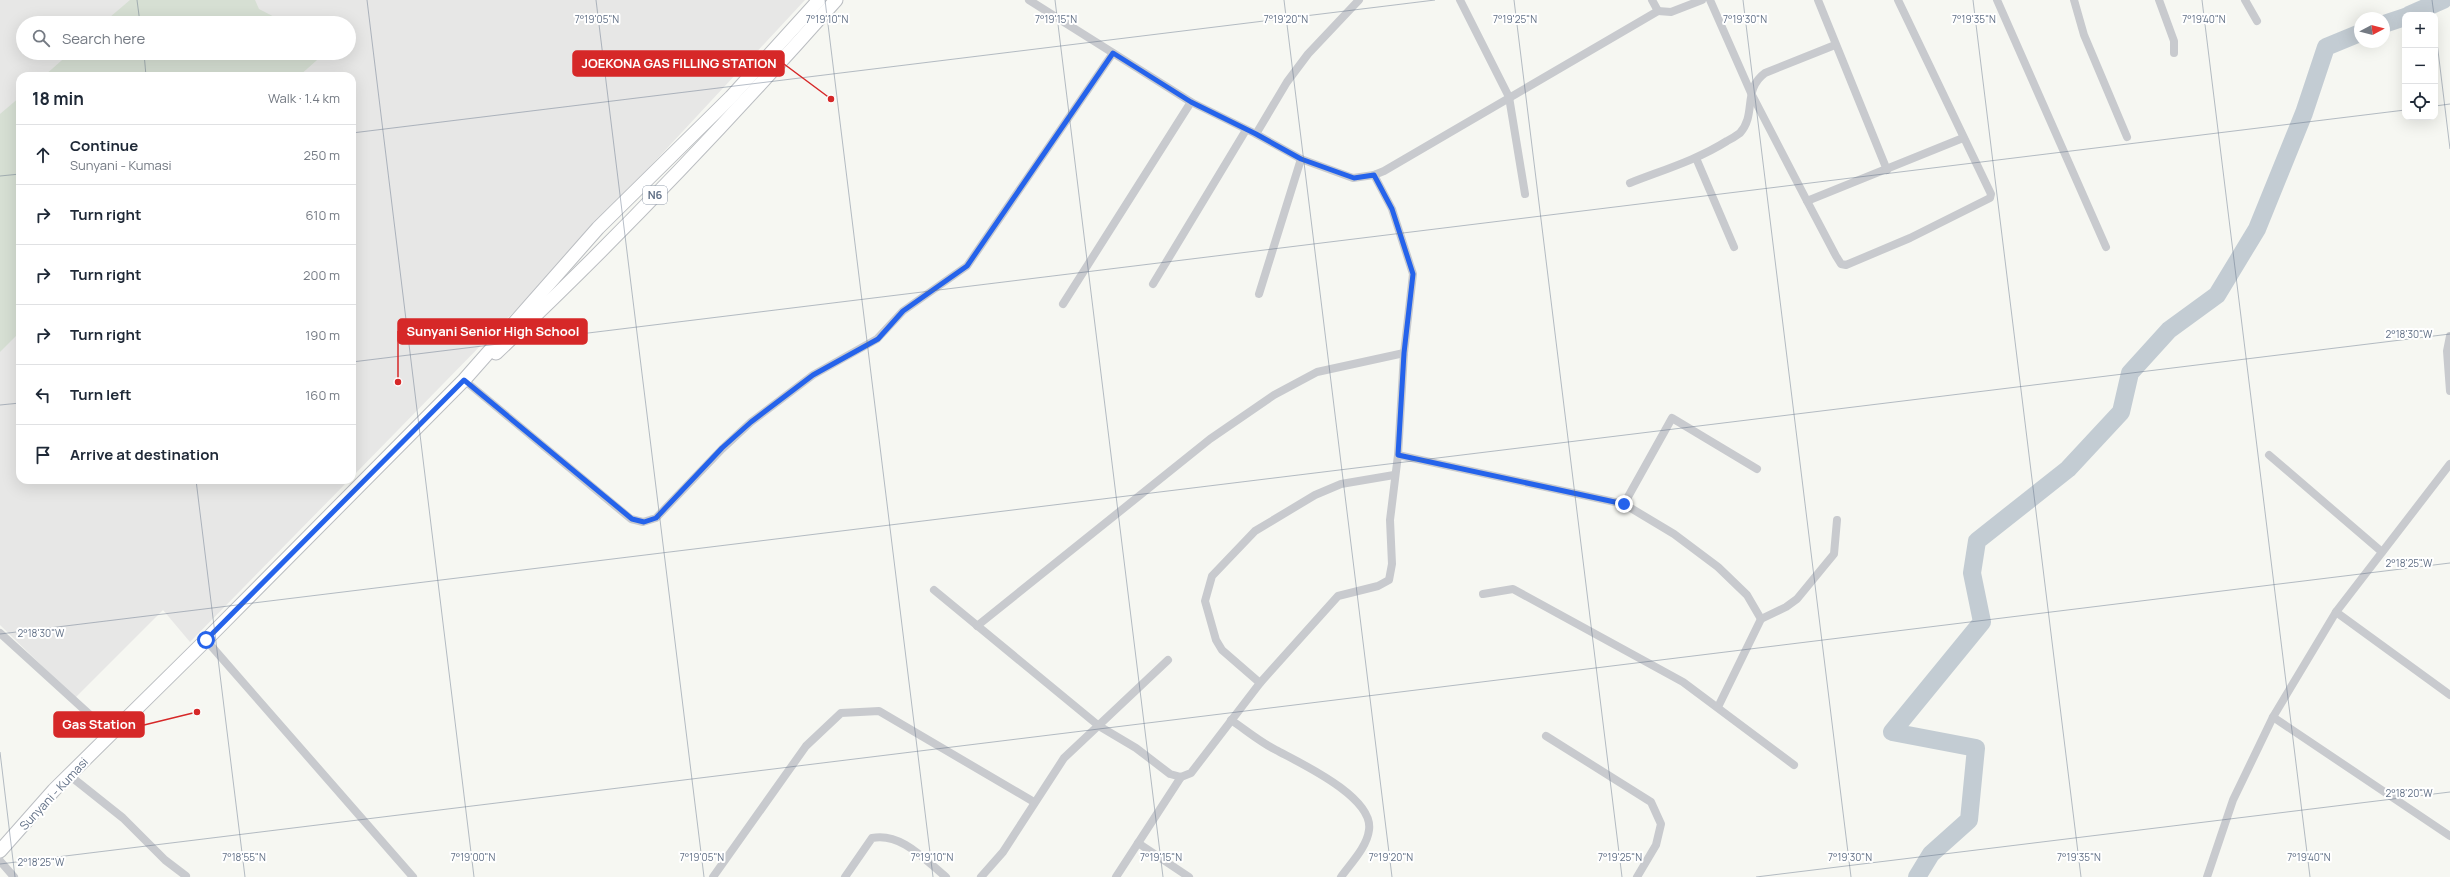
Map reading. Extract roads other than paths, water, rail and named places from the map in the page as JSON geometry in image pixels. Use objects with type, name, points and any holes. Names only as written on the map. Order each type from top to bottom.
[{"type":"main road","name":"N6","points":[[464,380],[514,321],[598,228],[731,97],[819,0]]},
{"type":"main road","name":"N6","points":[[464,380],[523,328],[628,223],[766,79],[836,0]]},
{"type":"main road","name":"Sunyani - Kumasi","points":[[0,851],[69,776],[464,380]]},
{"type":"street","points":[[1029,0],[1191,102],[1256,134],[1301,159],[1354,178],[1374,175],[1658,12],[1671,12],[1702,0]]},
{"type":"street","points":[[1256,134],[1287,82],[1308,54],[1359,0]]},
{"type":"street","points":[[1460,0],[1509,97],[1525,194]]},
{"type":"street","points":[[1652,0],[1658,12]]},
{"type":"street","points":[[1710,0],[1751,93],[1807,202],[1841,264],[1860,260],[1910,238],[1990,198],[1991,194],[1898,0]]},
{"type":"street","points":[[1818,0],[1887,170]]},
{"type":"street","points":[[1997,0],[2106,247]]},
{"type":"street","points":[[2074,0],[2084,35],[2127,137]]},
{"type":"street","points":[[2159,0],[2174,41],[2174,53]]},
{"type":"street","points":[[2245,0],[2257,21]]},
{"type":"street","points":[[1630,183],[1696,158],[1740,133],[1749,117],[1751,93],[1756,79],[1765,73],[1835,45]]},
{"type":"street","points":[[464,380],[632,519],[644,522],[656,518],[722,448],[751,422],[813,375],[878,339],[903,311],[967,266],[1113,53]]},
{"type":"street","points":[[1063,304],[1191,102]]},
{"type":"street","points":[[1153,284],[1246,130]]},
{"type":"street","points":[[1807,202],[1963,138]]},
{"type":"street","points":[[1696,158],[1734,247]]},
{"type":"street","points":[[1259,294],[1301,159]]},
{"type":"street","points":[[1116,877],[1181,777],[1191,773],[1260,683],[1338,596],[1378,586],[1389,580],[1392,564],[1390,520],[1394,475],[1398,455],[1404,353],[1413,274],[1392,209],[1374,175]]},
{"type":"street","points":[[2450,336],[2447,359],[2450,391]]},
{"type":"street","points":[[977,626],[1210,439],[1274,395],[1317,372],[1404,353]]},
{"type":"street","points":[[1624,504],[1672,418],[1757,469]]},
{"type":"street","points":[[1398,455],[1624,504],[1674,534],[1718,567],[1747,595],[1761,618]]},
{"type":"street","points":[[2269,455],[2382,552]]},
{"type":"street","points":[[2207,877],[2233,800],[2273,717],[2336,612],[2450,464]]},
{"type":"street","points":[[1260,683],[1222,650],[1216,640],[1205,601],[1212,576],[1256,531],[1315,495],[1341,484],[1394,475]]},
{"type":"street","points":[[1718,707],[1761,618],[1786,607],[1797,599],[1834,554],[1837,520]]},
{"type":"street","points":[[934,590],[1099,726],[1136,748],[1170,774],[1181,777]]},
{"type":"street","points":[[1483,594],[1513,590],[1682,682],[1718,707],[1794,765]]},
{"type":"street","points":[[2336,612],[2450,695]]},
{"type":"street","points":[[0,633],[111,734]]},
{"type":"street","points":[[206,640],[413,877]]},
{"type":"street","points":[[982,877],[1003,852],[1034,802],[1064,758],[1168,660]]},
{"type":"street","points":[[712,877],[806,746],[841,713],[879,711],[1034,802]]},
{"type":"street","points":[[2273,717],[2450,836]]},
{"type":"street","points":[[1231,720],[1259,740],[1301,762],[1348,794],[1362,808],[1368,819],[1367,837],[1342,877]]},
{"type":"street","points":[[1546,736],[1651,802],[1661,824],[1656,846],[1637,877]]},
{"type":"street","points":[[69,776],[123,818],[165,860],[186,876]]},
{"type":"street","points":[[845,877],[872,838],[883,836],[899,840],[946,877]]},
{"type":"street","points":[[1138,843],[1189,877]]},
{"type":"street","points":[[0,862],[14,877]]},
{"type":"waterway","points":[[2416,12],[2443,0]]},
{"type":"waterway","points":[[2390,22],[2402,18]]},
{"type":"waterway","points":[[1917,877],[1931,854],[1969,820],[1976,748],[1892,732],[1982,622],[1972,573],[1977,541],[2068,469],[2121,412],[2130,373],[2169,330],[2217,295],[2257,229],[2304,113],[2326,47],[2354,35]]},
{"type":"place","name":"JOEKONA GAS FILLING STATION","points":[[831,99]]},
{"type":"place","name":"Sunyani Senior High School","points":[[398,382]]},
{"type":"place","name":"Gas Station","points":[[197,712]]}]
